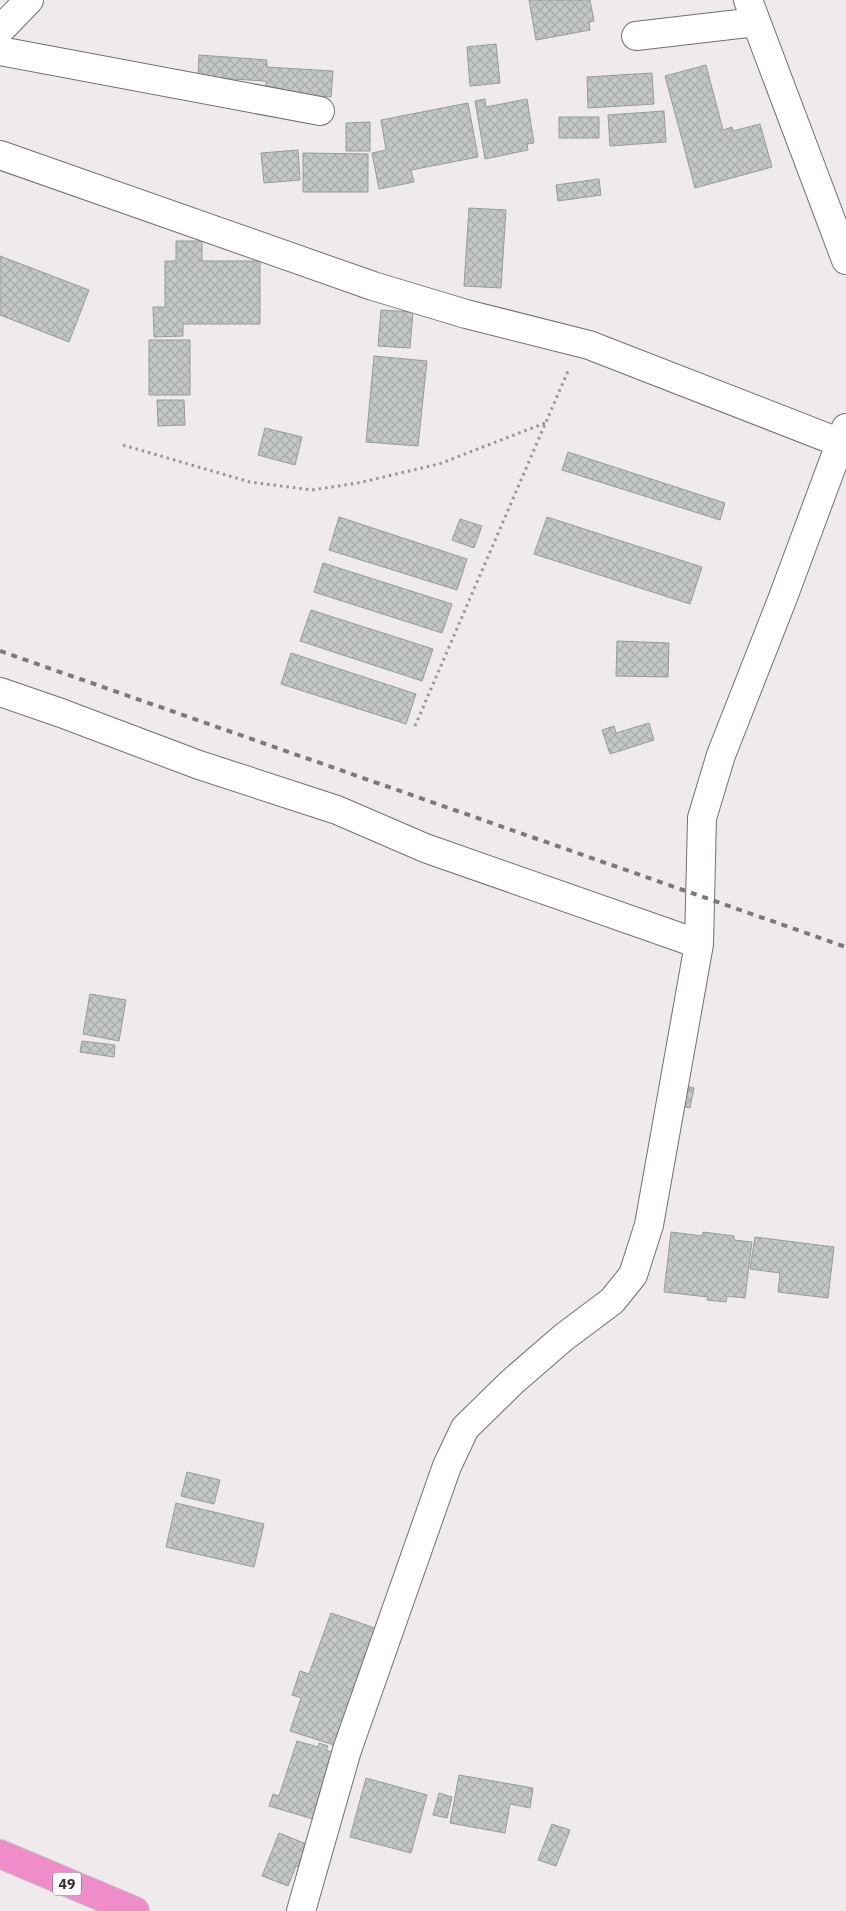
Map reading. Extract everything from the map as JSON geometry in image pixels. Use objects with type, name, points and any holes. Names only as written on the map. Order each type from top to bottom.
[{"type":"highway","name":"49","points":[[0,1854],[135,1911]]},
{"type":"street","points":[[0,30],[29,0]]},
{"type":"street","points":[[636,36],[752,11],[846,260]]},
{"type":"street","points":[[0,51],[320,111]]},
{"type":"street","points":[[0,155],[373,286],[466,314],[580,343],[844,439],[721,755],[702,818],[699,944],[648,1225],[633,1275],[612,1301],[564,1337],[512,1382],[466,1428],[447,1466],[347,1750],[301,1911]]},
{"type":"street","points":[[0,692],[199,765],[337,810],[425,848],[699,944]]},
{"type":"path","points":[[415,726],[580,343]]},
{"type":"path","points":[[123,445],[250,482],[312,490],[358,483],[439,464],[545,423]]},
{"type":"building","points":[[529,0],[590,0],[594,21],[589,22],[590,30],[536,40]]},
{"type":"building","points":[[496,44],[500,83],[470,86],[467,47]]},
{"type":"building","points":[[199,55],[267,60],[267,67],[333,71],[331,97],[266,92],[266,81],[198,77]]},
{"type":"building","points":[[706,65],[723,130],[732,127],[733,131],[760,124],[772,167],[695,188],[665,76]]},
{"type":"building","points":[[652,73],[654,104],[588,108],[587,77]]},
{"type":"building","points":[[485,99],[486,107],[527,99],[534,143],[527,144],[528,150],[485,159],[475,101]]},
{"type":"building","points":[[468,103],[478,157],[411,170],[414,182],[379,189],[372,153],[386,150],[381,120]]},
{"type":"building","points":[[664,111],[666,142],[610,146],[608,115]]},
{"type":"building","points":[[559,117],[599,117],[599,138],[559,138]]},
{"type":"building","points":[[370,122],[370,151],[346,151],[346,123]]},
{"type":"building","points":[[298,150],[300,180],[264,183],[261,153]]},
{"type":"building","points":[[303,153],[368,154],[368,192],[303,192]]},
{"type":"building","points":[[599,179],[601,195],[558,201],[556,185]]},
{"type":"building","points":[[469,208],[506,210],[501,288],[464,286]]},
{"type":"building","points":[[176,241],[202,241],[202,261],[260,261],[260,324],[183,324],[183,336],[154,337],[153,307],[165,307],[165,261],[176,261]]},
{"type":"building","points":[[0,256],[89,290],[69,342],[0,315]]},
{"type":"building","points":[[381,310],[413,312],[410,348],[378,346]]},
{"type":"building","points":[[149,340],[190,340],[190,395],[149,395]]},
{"type":"building","points":[[374,356],[427,361],[418,446],[366,442]]},
{"type":"building","points":[[157,400],[184,400],[185,425],[158,426]]},
{"type":"building","points":[[265,428],[302,437],[295,465],[258,455]]},
{"type":"building","points":[[568,452],[725,503],[720,520],[562,470]]},
{"type":"building","points":[[339,517],[467,559],[457,590],[329,550]]},
{"type":"building","points":[[547,517],[702,567],[690,604],[534,554]]},
{"type":"building","points":[[460,519],[482,526],[474,548],[452,540]]},
{"type":"building","points":[[323,563],[452,604],[442,633],[314,592]]},
{"type":"building","points":[[311,610],[433,649],[422,681],[300,641]]},
{"type":"building","points":[[617,641],[669,643],[668,677],[616,676]]},
{"type":"building","points":[[291,653],[416,694],[406,724],[281,684]]},
{"type":"building","points":[[649,723],[654,740],[610,754],[602,730],[614,726],[616,733]]},
{"type":"building","points":[[90,994],[126,1000],[119,1041],[83,1034]]},
{"type":"building","points":[[82,1041],[115,1045],[114,1057],[80,1052]]},
{"type":"building","points":[[686,1086],[694,1088],[690,1108],[682,1106]]},
{"type":"building","points":[[671,1232],[702,1236],[703,1232],[734,1236],[734,1240],[752,1242],[745,1298],[727,1296],[726,1302],[707,1300],[708,1297],[664,1292]]},
{"type":"building","points":[[755,1237],[834,1247],[828,1298],[778,1292],[780,1273],[750,1269]]},
{"type":"building","points":[[187,1472],[220,1480],[214,1504],[181,1496]]},
{"type":"building","points":[[176,1503],[264,1524],[254,1567],[166,1547]]},
{"type":"building","points":[[331,1613],[375,1628],[334,1745],[290,1731],[301,1698],[292,1695],[300,1671],[309,1674]]},
{"type":"building","points":[[297,1741],[318,1747],[319,1743],[328,1746],[326,1750],[334,1753],[313,1819],[269,1806],[273,1794],[279,1796]]},
{"type":"building","points":[[459,1775],[533,1788],[530,1808],[510,1804],[505,1833],[450,1823]]},
{"type":"building","points":[[366,1778],[427,1795],[411,1853],[350,1837]]},
{"type":"building","points":[[439,1793],[452,1797],[447,1818],[433,1815]]},
{"type":"building","points":[[552,1824],[570,1830],[556,1866],[538,1860]]},
{"type":"building","points":[[279,1833],[309,1845],[301,1868],[296,1866],[288,1886],[262,1876]]},
{"type":"railway","points":[[0,651],[846,947]]}]
